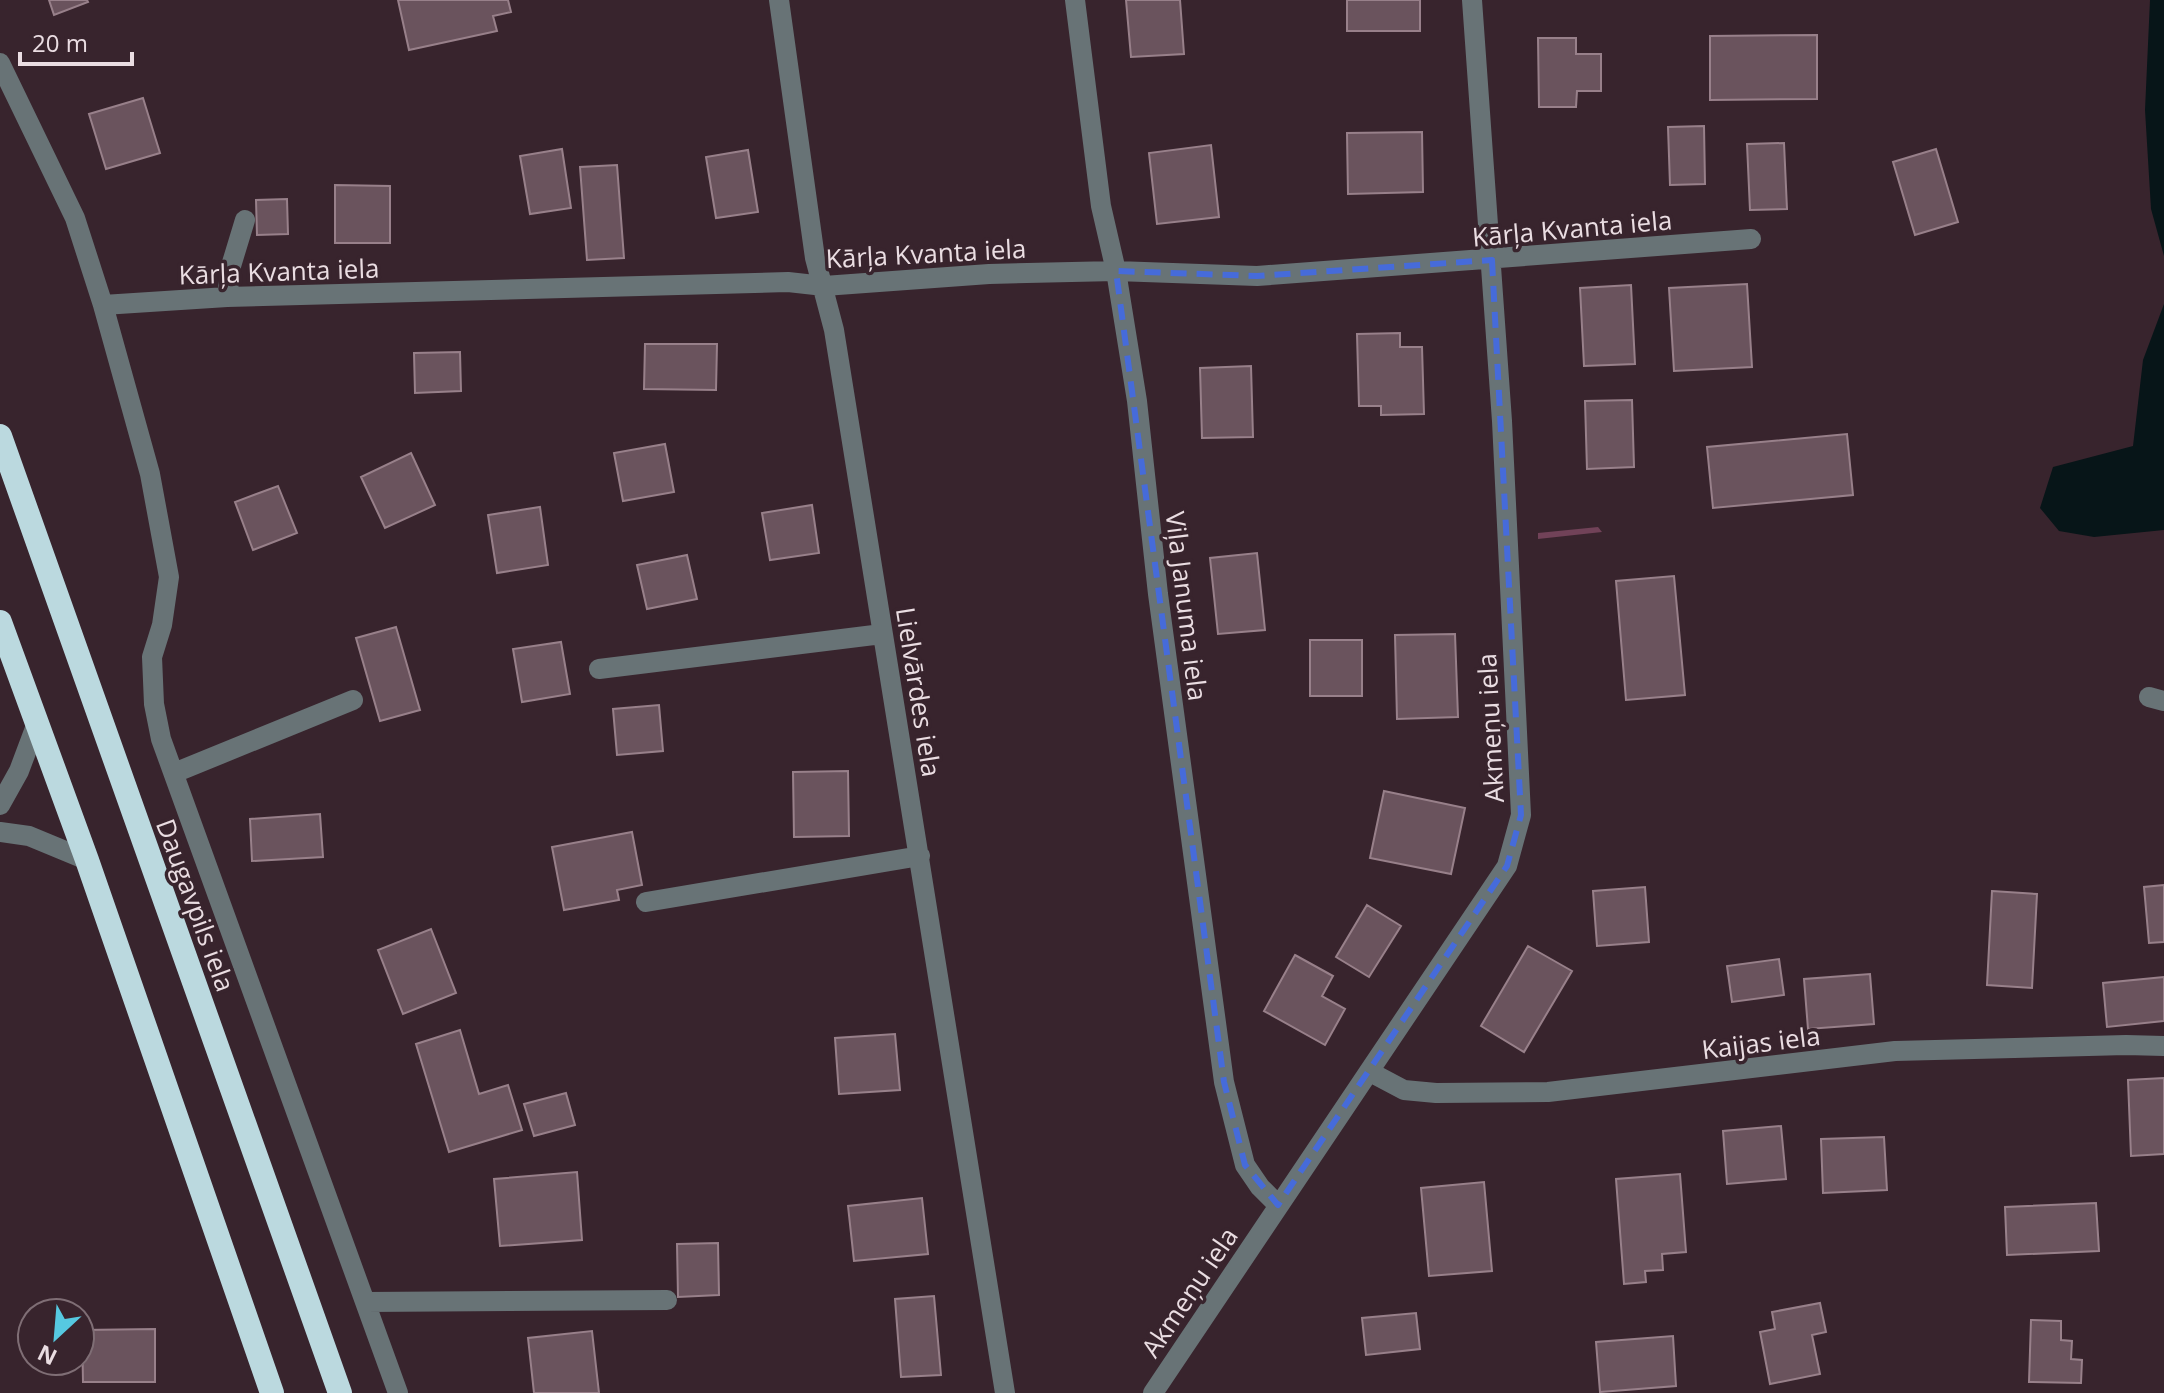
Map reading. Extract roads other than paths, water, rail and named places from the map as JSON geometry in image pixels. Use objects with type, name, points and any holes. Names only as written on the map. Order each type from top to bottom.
[{"type":"highway","name":"Daugavpils iela","points":[[0,436],[340,1393]]},
{"type":"highway","points":[[0,622],[87,860],[272,1393]]},
{"type":"street","name":"Lielvārdes iela","points":[[779,0],[815,258],[834,330],[1005,1393]]},
{"type":"street","name":"Viļa Januma iela","points":[[1075,0],[1101,206],[1116,271],[1137,401],[1160,610],[1224,1082],[1245,1165],[1260,1187],[1278,1205]]},
{"type":"street","name":"Akmeņu iela","points":[[1153,1393],[1507,866],[1521,815],[1492,260],[1472,0]]},
{"type":"street","points":[[0,63],[75,218],[103,305],[150,474],[169,577],[162,625],[152,657],[154,704],[161,739],[398,1393]]},
{"type":"street","points":[[227,297],[231,266],[245,220]]},
{"type":"street","name":"Kārļa Kvanta iela","points":[[103,305],[227,297],[788,282],[824,286],[989,274],[1116,271],[1257,276],[1751,239]]},
{"type":"street","points":[[599,669],[882,634]]},
{"type":"street","points":[[174,773],[353,700]]},
{"type":"street","points":[[0,805],[19,771],[37,723]]},
{"type":"street","points":[[0,832],[29,836],[87,860]]},
{"type":"street","points":[[646,902],[920,856]]},
{"type":"street","name":"Kaijas iela","points":[[1370,1072],[1404,1090],[1436,1093],[1548,1092],[1895,1051],[2164,1046]]},
{"type":"street","points":[[366,1302],[667,1300]]}]
